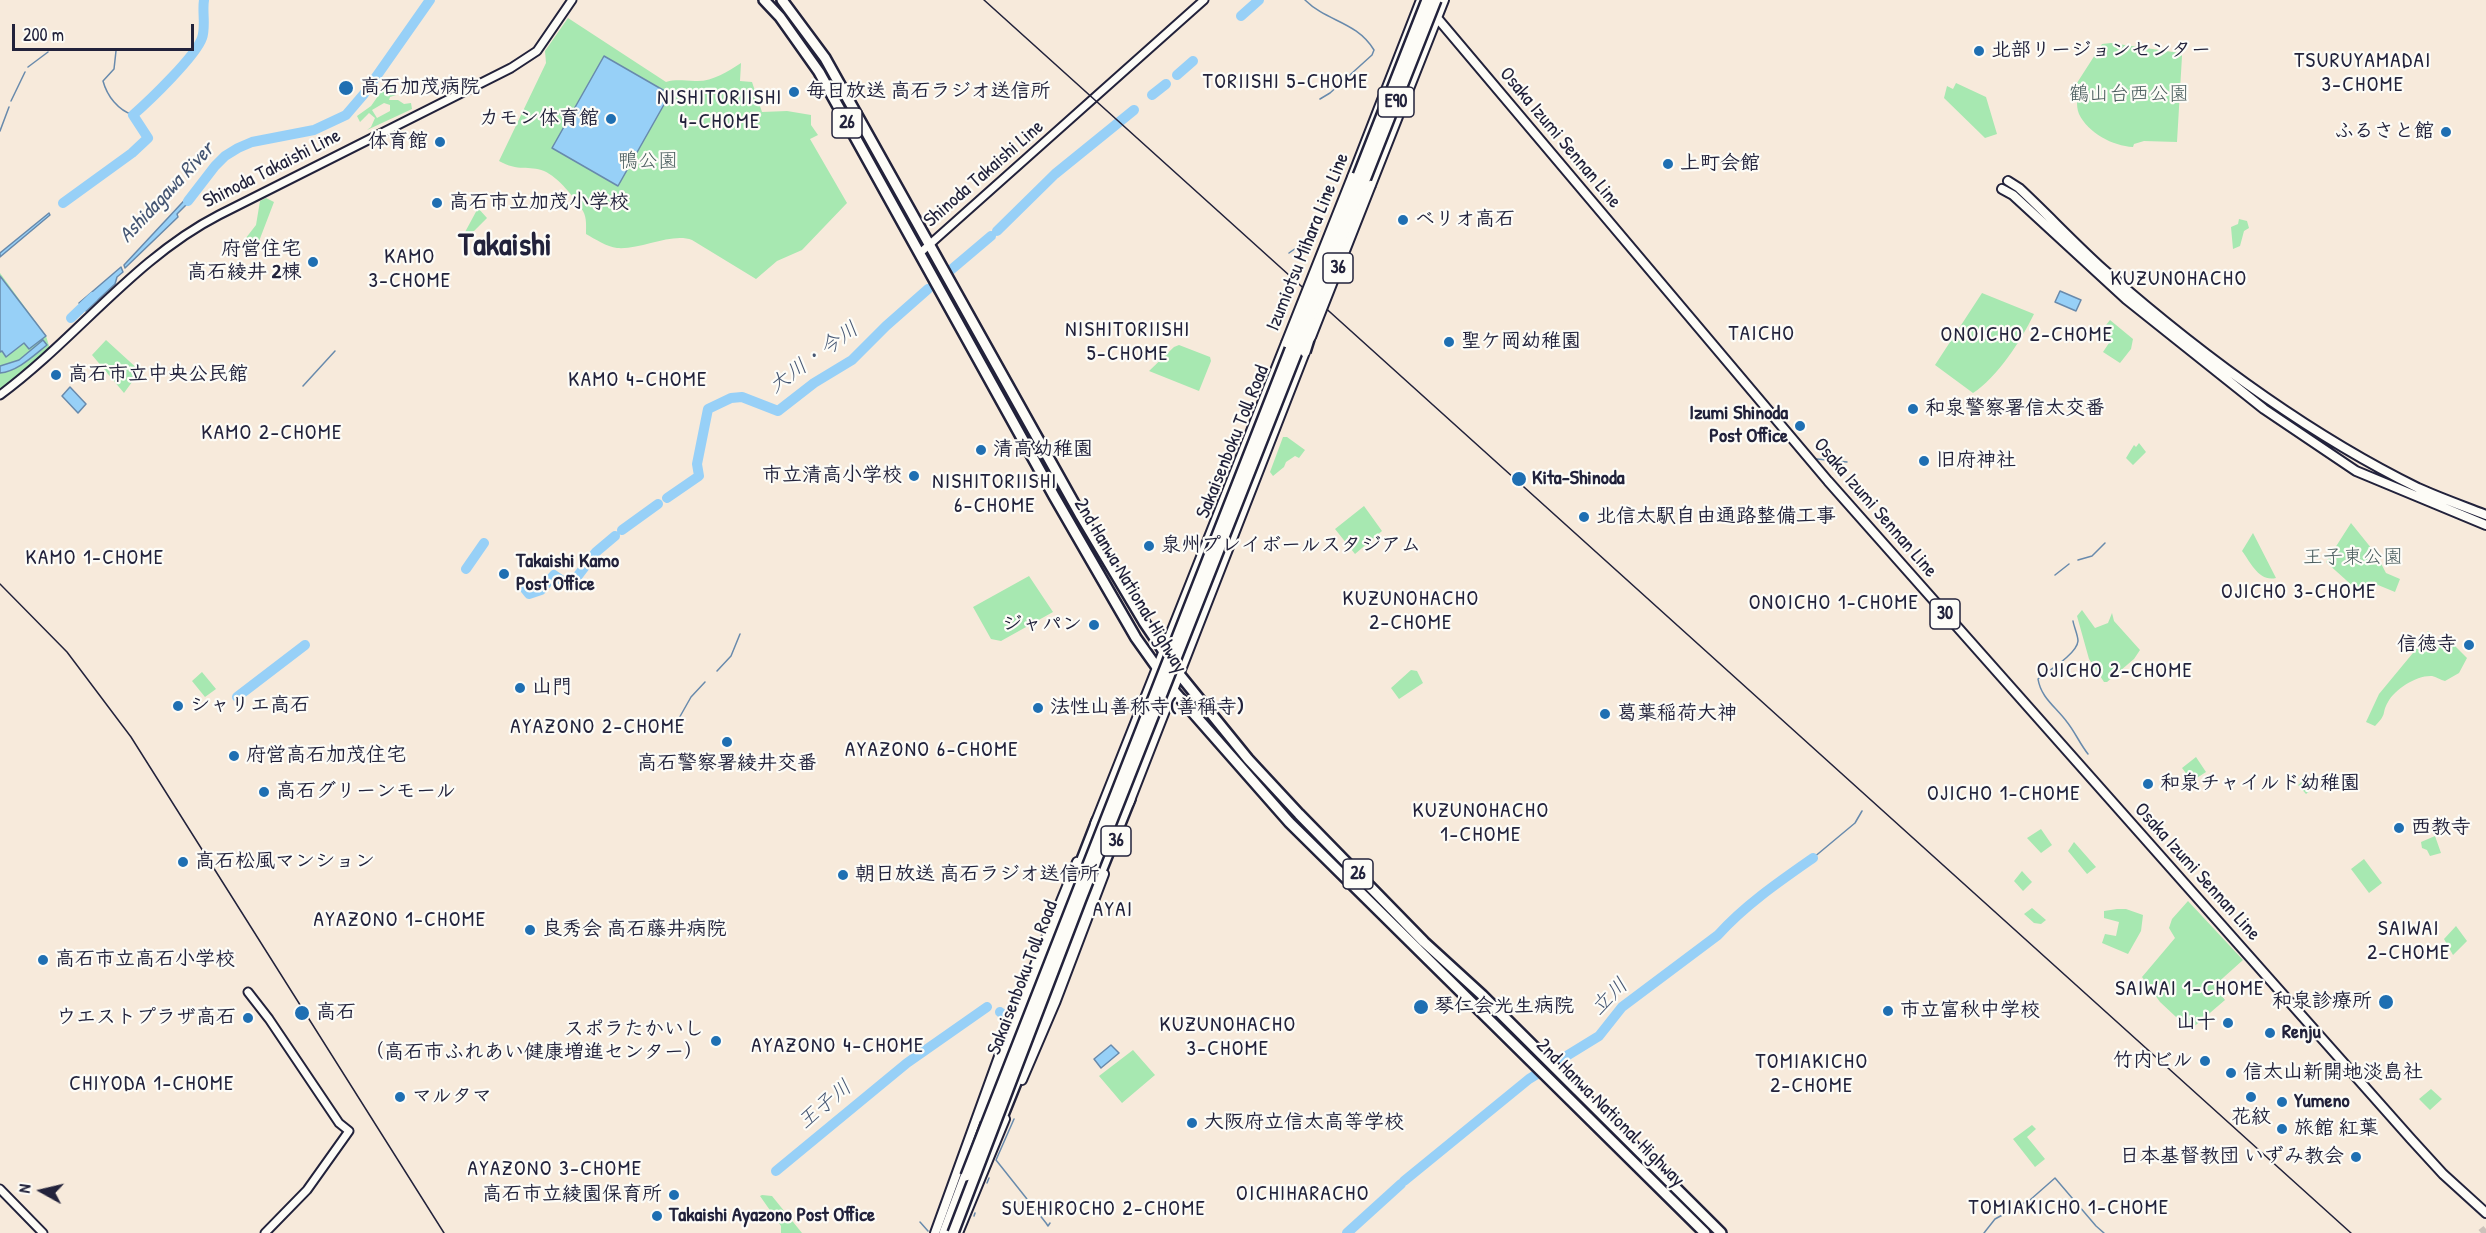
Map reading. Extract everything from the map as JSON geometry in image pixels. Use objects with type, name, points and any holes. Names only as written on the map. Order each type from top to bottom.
[{"type":"highway","name":"2nd Hanwa National Highway","points":[[764,0],[780,17],[819,72],[1054,496],[1136,638],[1173,690],[1289,822],[1705,1233]]},
{"type":"highway","name":"2nd Hanwa National Highway","points":[[782,0],[825,58],[1081,516],[1144,622],[1179,674],[1248,759],[1299,814],[1424,942],[1482,995],[1721,1233]]},
{"type":"highway","name":"Sakaisenboku Toll Road","points":[[953,1233],[1352,201],[1427,0]]},
{"type":"highway","name":"Sakaisenboku Toll Road","points":[[944,1233],[1352,201],[1436,0]]},
{"type":"highway","points":[[1286,343],[1352,201]]},
{"type":"highway","points":[[1305,352],[1352,201]]},
{"type":"highway","points":[[953,1233],[1022,1071],[1130,799]]},
{"type":"highway","points":[[966,1176],[1003,1064],[1096,821]]},
{"type":"main road","name":"Shinoda Takaishi Line","points":[[0,395],[32,372],[174,241],[249,199],[512,68],[537,51],[572,0]]},
{"type":"main road","name":"Shinoda Takaishi Line","points":[[920,253],[1204,0]]},
{"type":"main road","name":"Osaka Izumi Sennan Line","points":[[1421,0],[1828,481],[2443,1174],[2486,1213]]},
{"type":"main road","name":"Izumiotsu Mihara Line Line","points":[[935,1233],[1018,1005],[1157,669],[1421,0]]},
{"type":"main road","name":"Izumiotsu Mihara Line Line","points":[[958,1233],[1055,1003],[1096,898],[1130,799],[1444,0]]},
{"type":"main road","points":[[2007,181],[2019,188],[2096,262],[2145,304],[2271,402],[2326,438],[2486,525]]},
{"type":"main road","points":[[2002,189],[2013,195],[2126,299],[2264,409],[2356,471],[2460,509],[2486,515]]},
{"type":"main road","points":[[248,992],[270,1018],[339,1123],[349,1131],[307,1190],[265,1233]]},
{"type":"main road","points":[[0,1189],[43,1233]]},
{"type":"green space","name":"鴨公園","points":[[568,18],[666,82],[707,80],[741,63],[740,81],[752,82],[762,112],[787,111],[811,115],[811,125],[818,135],[810,139],[847,203],[802,250],[777,261],[756,279],[692,240],[675,238],[617,248],[586,234],[586,220],[583,211],[571,194],[555,178],[539,169],[512,166],[499,161],[546,63],[545,51]]},
{"type":"green space","name":"鶴山台西公園","points":[[2111,43],[2180,53],[2182,56],[2177,142],[2144,141],[2134,144],[2133,147],[2125,146],[2095,133],[2083,121],[2078,111],[2075,86],[2102,44]]},
{"type":"green space","points":[[1956,83],[1986,97],[1997,134],[1985,138],[1944,98],[1947,86],[1953,89]]},
{"type":"green space","points":[[397,86],[396,95],[390,97],[389,100],[398,100],[404,104],[411,103],[412,109],[367,130],[375,118],[369,113],[360,122],[357,116],[371,106],[383,89]],"holes":[[[384,103],[390,105],[390,111],[377,118],[372,110]]]},
{"type":"green space","points":[[266,198],[274,202],[256,249],[249,250],[242,243],[256,225],[260,201]]},
{"type":"green space","points":[[478,208],[487,218],[472,233],[464,234]]},
{"type":"green space","points":[[2239,219],[2247,221],[2249,228],[2244,231],[2240,246],[2233,249],[2231,227],[2238,224]]},
{"type":"green space","points":[[0,273],[46,336],[50,349],[0,391]]},
{"type":"green space","points":[[1982,293],[2034,314],[2008,357],[1991,378],[1973,393],[1935,365]]},
{"type":"green space","points":[[2110,320],[2133,339],[2131,349],[2120,363],[2103,352],[2109,343],[2099,334]]},
{"type":"green space","points":[[106,340],[140,371],[124,393],[92,355]]},
{"type":"green space","points":[[1179,345],[1210,357],[1211,361],[1199,391],[1149,371]]},
{"type":"green space","points":[[1283,437],[1287,437],[1305,450],[1299,458],[1295,456],[1286,462],[1284,467],[1273,476],[1270,472]]},
{"type":"green space","points":[[2139,443],[2146,452],[2133,465],[2126,458],[2134,445],[2136,447]]},
{"type":"green space","points":[[1364,506],[1382,531],[1355,554],[1335,529]]},
{"type":"green space","name":"王子東公園","points":[[2351,523],[2376,554],[2386,573],[2400,579],[2395,592],[2378,585],[2369,593],[2356,589],[2326,562]]},
{"type":"green space","points":[[2253,533],[2276,578],[2260,574],[2242,551]]},
{"type":"green space","points":[[1029,576],[1053,612],[1001,641],[991,639],[973,607]]},
{"type":"green space","points":[[2082,610],[2095,628],[2108,623],[2112,613],[2114,621],[2140,650],[2134,659],[2107,682],[2104,682],[2089,659],[2077,616]]},
{"type":"green space","points":[[2428,631],[2438,641],[2444,635],[2467,658],[2459,673],[2445,681],[2432,676],[2413,680],[2391,697],[2382,718],[2375,726],[2366,722],[2379,694],[2422,642]]},
{"type":"green space","points":[[1411,670],[1417,671],[1423,683],[1399,699],[1391,688]]},
{"type":"green space","points":[[202,672],[216,689],[205,697],[192,681]]},
{"type":"green space","points":[[2196,757],[2206,772],[2192,781],[2182,768]]},
{"type":"green space","points":[[2309,776],[2316,786],[2306,794],[2298,785]]},
{"type":"green space","points":[[2041,829],[2052,845],[2041,853],[2027,838]]},
{"type":"green space","points":[[2435,836],[2441,853],[2430,856],[2427,850],[2422,848],[2421,842]]},
{"type":"green space","points":[[2074,842],[2096,867],[2087,874],[2068,851]]},
{"type":"green space","points":[[2364,859],[2382,883],[2369,893],[2351,869]]},
{"type":"green space","points":[[2022,871],[2032,882],[2023,891],[2014,881]]},
{"type":"green space","points":[[2188,901],[2243,960],[2214,986],[2225,1000],[2190,1030],[2160,1002],[2142,977],[2175,938],[2169,928],[2172,919]]},
{"type":"green space","points":[[2032,908],[2046,920],[2041,924],[2034,923],[2024,914]]},
{"type":"green space","points":[[2126,909],[2143,915],[2141,931],[2128,954],[2102,943],[2105,934],[2116,936],[2119,922],[2104,918],[2104,911]]},
{"type":"green space","points":[[2456,926],[2467,941],[2453,955],[2444,939]]},
{"type":"green space","points":[[1133,1050],[1155,1075],[1122,1103],[1099,1076]]},
{"type":"green space","points":[[2431,1089],[2442,1099],[2430,1110],[2419,1099]]},
{"type":"green space","points":[[2032,1125],[2036,1129],[2027,1137],[2045,1159],[2035,1167],[2013,1139]]},
{"type":"green space","points":[[760,1196],[772,1196],[802,1233],[781,1233],[781,1226]]},
{"type":"water","name":"カモン体育館","points":[[604,56],[670,94],[618,186],[552,148]]},
{"type":"water","points":[[194,190],[197,194],[177,214],[178,217],[125,268],[124,265]]},
{"type":"water","points":[[49,213],[50,215],[0,257],[0,253]]},
{"type":"water","points":[[121,267],[123,272],[117,277],[115,284],[86,311],[79,303]]},
{"type":"water","points":[[0,276],[46,336],[29,349],[24,343],[6,357],[2,351],[0,352]]},
{"type":"water","points":[[2060,291],[2081,300],[2076,311],[2055,302]]},
{"type":"water","points":[[43,340],[47,345],[31,358],[7,372],[0,373],[0,366],[19,360]]},
{"type":"water","points":[[70,387],[86,404],[78,413],[62,396]]},
{"type":"water","points":[[1111,1045],[1119,1053],[1101,1068],[1094,1059]]},
{"type":"waterway","points":[[63,203],[132,153],[148,138],[133,115],[171,78],[198,46],[203,34],[204,0]]},
{"type":"waterway","name":"Ashidagawa River","points":[[188,201],[215,166],[238,148],[252,142],[314,130],[346,115],[364,94],[430,0]]},
{"type":"waterway","name":"大川・今川","points":[[1241,16],[1259,0]]},
{"type":"waterway","points":[[1305,0],[1359,33],[1374,50],[1372,55],[1330,93],[1320,99]]},
{"type":"waterway","points":[[116,51],[114,69],[103,81],[114,102],[133,115]]},
{"type":"waterway","points":[[28,67],[48,52]]},
{"type":"waterway","name":"大川・今川","points":[[1177,75],[1193,61]]},
{"type":"waterway","points":[[11,101],[25,72]]},
{"type":"waterway","name":"大川・今川","points":[[1152,95],[1166,84]]},
{"type":"waterway","points":[[0,131],[9,107]]},
{"type":"waterway","name":"大川・今川","points":[[997,231],[1055,174],[1134,110]]},
{"type":"waterway","points":[[1289,253],[1320,231]]},
{"type":"waterway","name":"大川・今川","points":[[952,269],[991,236]]},
{"type":"waterway","name":"大川・今川","points":[[667,498],[699,476],[697,464],[708,409],[731,398],[742,397],[778,411],[814,383],[852,360],[928,289]]},
{"type":"waterway","name":"Ashidagawa River","points":[[71,318],[93,297]]},
{"type":"waterway","points":[[303,386],[335,351]]},
{"type":"waterway","points":[[1817,459],[1847,462]]},
{"type":"waterway","name":"大川・今川","points":[[622,530],[658,504]]},
{"type":"waterway","name":"大川・今川","points":[[521,584],[529,594],[541,590],[554,575],[570,586],[596,552],[615,536]]},
{"type":"waterway","name":"大川・今川","points":[[466,569],[484,543]]},
{"type":"waterway","points":[[2078,560],[2092,556],[2105,543]]},
{"type":"waterway","points":[[2055,575],[2069,564]]},
{"type":"waterway","points":[[2073,621],[2078,639],[2073,651],[2038,679],[2042,692],[2070,726],[2088,754]]},
{"type":"waterway","points":[[717,671],[731,656],[740,634]]},
{"type":"waterway","name":"大川・今川","points":[[237,697],[305,645]]},
{"type":"waterway","points":[[678,720],[691,697],[705,682]]},
{"type":"waterway","points":[[1813,858],[1855,823],[1862,811]]},
{"type":"waterway","name":"立川","points":[[1404,1181],[1529,1079],[1599,1036],[1622,1007],[1718,935],[1763,894],[1813,858]]},
{"type":"waterway","name":"王子川","points":[[776,1171],[907,1063],[987,1007]]},
{"type":"waterway","name":"王子川","points":[[1000,1012],[1006,1017]]},
{"type":"waterway","points":[[1014,1119],[996,1160],[1048,1226],[1050,1223]]},
{"type":"waterway","points":[[987,1183],[989,1178]]},
{"type":"waterway","points":[[1984,1233],[1995,1219],[2030,1200],[2055,1178],[2104,1233]]},
{"type":"waterway","name":"立川","points":[[1347,1233],[1401,1184]]},
{"type":"waterway","points":[[920,1222],[928,1231]]},
{"type":"tunnel","points":[[2481,1233],[2486,1229]]},
{"type":"railway","points":[[984,0],[2351,1233]]},
{"type":"railway","points":[[0,584],[67,652],[131,737],[444,1233]]},
{"type":"place","name":"北部リージョンセンター","points":[[1979,51]]},
{"type":"place","name":"高石加茂病院","points":[[346,88]]},
{"type":"place","name":"毎日放送 高石ラジオ送信所","points":[[794,92]]},
{"type":"place","name":"カモン体育館","points":[[611,119]]},
{"type":"place","name":"ふるさと館","points":[[2446,132]]},
{"type":"place","name":"体育館","points":[[440,142]]},
{"type":"place","name":"上町会館","points":[[1668,164]]},
{"type":"place","name":"高石市立加茂小学校","points":[[437,203]]},
{"type":"place","name":"ベリオ高石","points":[[1403,220]]},
{"type":"place","name":"府営住宅 高石綾井 2棟","points":[[313,262]]},
{"type":"place","name":"聖ケ岡幼稚園","points":[[1449,342]]},
{"type":"place","name":"高石市立中央公民館","points":[[56,375]]},
{"type":"place","name":"和泉警察署信太交番","points":[[1913,409]]},
{"type":"place","name":"Izumi Shinoda Post Office","points":[[1800,426]]},
{"type":"place","name":"清高幼稚園","points":[[981,450]]},
{"type":"place","name":"旧府神社","points":[[1924,461]]},
{"type":"place","name":"市立清高小学校","points":[[914,476]]},
{"type":"place","name":"Kita-Shinoda","points":[[1519,479]]},
{"type":"place","name":"北信太駅自由通路整備工事","points":[[1584,517]]},
{"type":"place","name":"泉州プレイボールスタジアム","points":[[1149,546]]},
{"type":"place","name":"Takaishi Kamo Post Office","points":[[504,574]]},
{"type":"place","name":"ジャパン","points":[[1094,625]]},
{"type":"place","name":"信徳寺","points":[[2469,645]]},
{"type":"place","name":"山門","points":[[520,688]]},
{"type":"place","name":"シャリエ高石","points":[[178,706]]},
{"type":"place","name":"法性山善称寺(善稱寺)","points":[[1038,708]]},
{"type":"place","name":"葛葉稲荷大神","points":[[1605,714]]},
{"type":"place","name":"高石警察署綾井交番","points":[[727,742]]},
{"type":"place","name":"府営高石加茂住宅","points":[[234,756]]},
{"type":"place","name":"和泉チャイルド幼稚園","points":[[2148,784]]},
{"type":"place","name":"高石グリーンモール","points":[[264,792]]},
{"type":"place","name":"西教寺","points":[[2399,828]]},
{"type":"place","name":"高石松風マンション","points":[[183,862]]},
{"type":"place","name":"朝日放送 高石ラジオ送信所","points":[[843,875]]},
{"type":"place","name":"良秀会 高石藤井病院","points":[[530,930]]},
{"type":"place","name":"高石市立高石小学校","points":[[43,960]]},
{"type":"place","name":"和泉診療所","points":[[2386,1002]]},
{"type":"place","name":"琴仁会光生病院","points":[[1421,1007]]},
{"type":"place","name":"市立富秋中学校","points":[[1888,1011]]},
{"type":"place","name":"高石","points":[[302,1013]]},
{"type":"place","name":"ウエストプラザ高石","points":[[248,1018]]},
{"type":"place","name":"山十","points":[[2228,1023]]},
{"type":"place","name":"Renju","points":[[2270,1033]]},
{"type":"place","name":"スポラたかいし （高石市ふれあい健康増進センター）","points":[[716,1041]]},
{"type":"place","name":"竹内ビル","points":[[2205,1061]]},
{"type":"place","name":"信太山新開地淡島社","points":[[2231,1073]]},
{"type":"place","name":"マルタマ","points":[[400,1097]]},
{"type":"place","name":"花紋","points":[[2251,1097]]},
{"type":"place","name":"Yumeno","points":[[2282,1102]]},
{"type":"place","name":"大阪府立信太高等学校","points":[[1192,1123]]},
{"type":"place","name":"旅館 紅葉","points":[[2282,1129]]},
{"type":"place","name":"日本基督教団 いずみ教会","points":[[2356,1157]]},
{"type":"place","name":"高石市立綾園保育所","points":[[674,1195]]},
{"type":"place","name":"Takaishi Ayazono Post Office","points":[[657,1216]]},
{"type":"district","name":"TSURUYAMADAI 3-CHOME","points":[[2363,73]]},
{"type":"district","name":"TORIISHI 5-CHOME","points":[[1286,82]]},
{"type":"district","name":"NISHITORIISHI 4-CHOME","points":[[720,110]]},
{"type":"district","name":"Takaishi","points":[[505,246]]},
{"type":"district","name":"KAMO 3-CHOME","points":[[410,269]]},
{"type":"district","name":"KUZUNOHACHO","points":[[2179,279]]},
{"type":"district","name":"TAICHO","points":[[1762,334]]},
{"type":"district","name":"ONOICHO 2-CHOME","points":[[2027,335]]},
{"type":"district","name":"NISHITORIISHI 5-CHOME","points":[[1128,342]]},
{"type":"district","name":"KAMO 4-CHOME","points":[[638,380]]},
{"type":"district","name":"KAMO 2-CHOME","points":[[272,433]]},
{"type":"district","name":"NISHITORIISHI 6-CHOME","points":[[995,494]]},
{"type":"district","name":"KAMO 1-CHOME","points":[[95,558]]},
{"type":"district","name":"OJICHO 3-CHOME","points":[[2299,592]]},
{"type":"district","name":"ONOICHO 1-CHOME","points":[[1834,603]]},
{"type":"district","name":"KUZUNOHACHO 2-CHOME","points":[[1411,611]]},
{"type":"district","name":"OJICHO 2-CHOME","points":[[2115,671]]},
{"type":"district","name":"AYAZONO 2-CHOME","points":[[598,727]]},
{"type":"district","name":"AYAZONO 6-CHOME","points":[[932,750]]},
{"type":"district","name":"OJICHO 1-CHOME","points":[[2004,794]]},
{"type":"district","name":"KUZUNOHACHO 1-CHOME","points":[[1481,823]]},
{"type":"district","name":"AYAI","points":[[1113,910]]},
{"type":"district","name":"AYAZONO 1-CHOME","points":[[400,920]]},
{"type":"district","name":"SAIWAI 2-CHOME","points":[[2409,941]]},
{"type":"district","name":"SAIWAI 1-CHOME","points":[[2190,989]]},
{"type":"district","name":"KUZUNOHACHO 3-CHOME","points":[[1228,1037]]},
{"type":"district","name":"AYAZONO 4-CHOME","points":[[838,1046]]},
{"type":"district","name":"TOMIAKICHO 2-CHOME","points":[[1812,1074]]},
{"type":"district","name":"CHIYODA 1-CHOME","points":[[152,1084]]},
{"type":"district","name":"AYAZONO 3-CHOME","points":[[555,1169]]},
{"type":"district","name":"OICHIHARACHO","points":[[1303,1194]]},
{"type":"district","name":"TOMIAKICHO 1-CHOME","points":[[2069,1208]]},
{"type":"district","name":"SUEHIROCHO 2-CHOME","points":[[1104,1209]]}]
